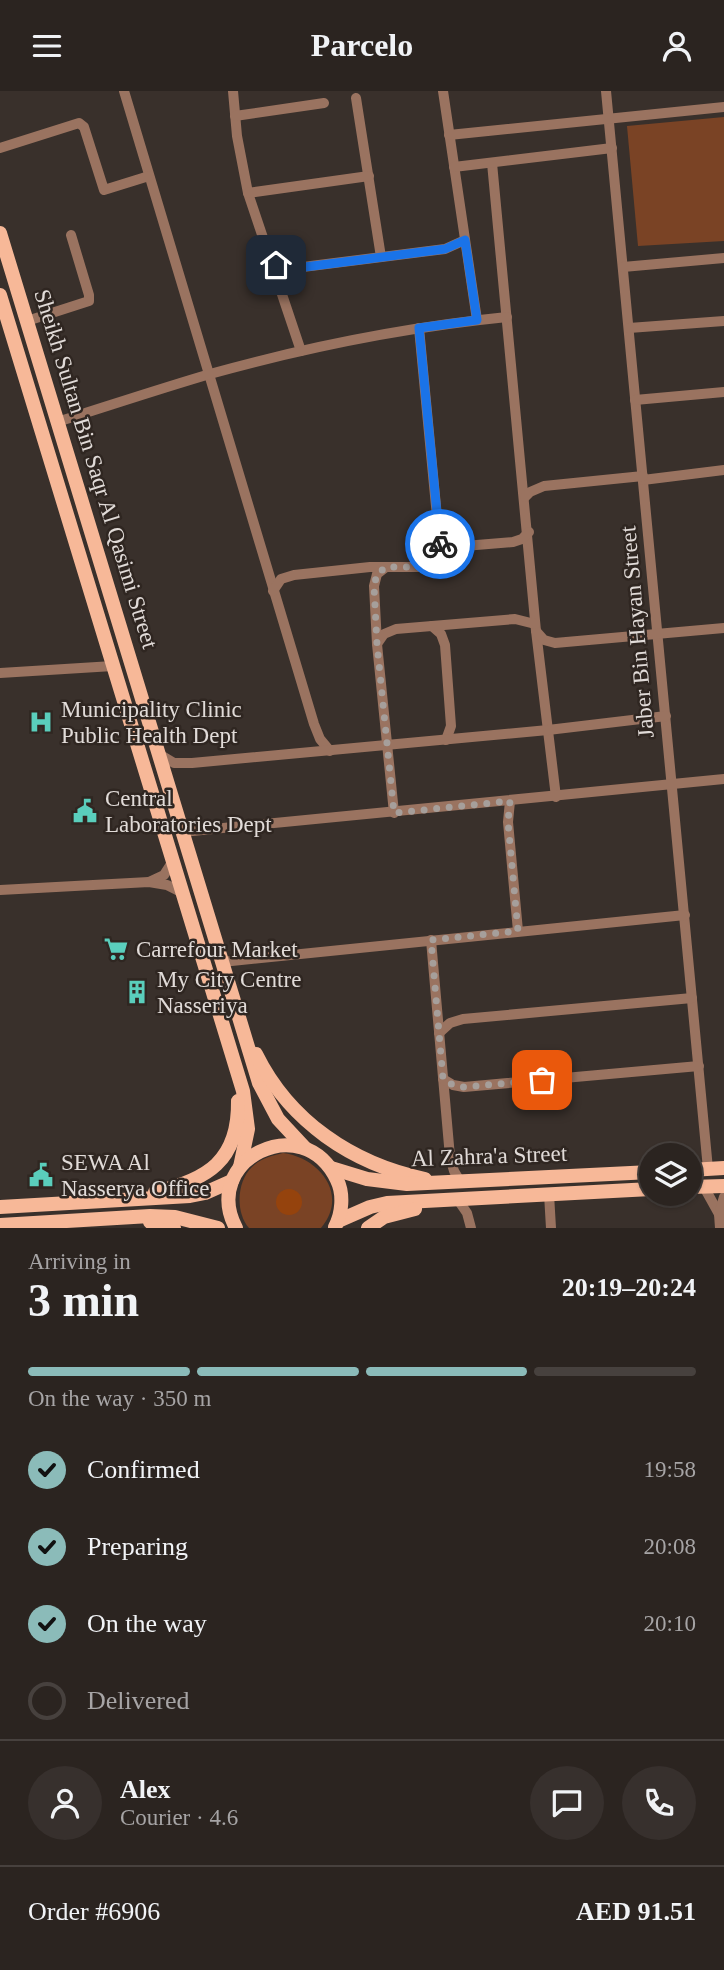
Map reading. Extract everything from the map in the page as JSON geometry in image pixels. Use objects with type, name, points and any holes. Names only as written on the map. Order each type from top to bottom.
[{"type":"main road","name":"Sheikh Sultan Bin Saqr Al Qasimi Street","points":[[0,233],[259,1083],[267,1101],[290,1134],[305,1148],[320,1156],[331,1168]]},
{"type":"main road","name":"Sheikh Sultan Bin Saqr Al Qasimi Street","points":[[0,295],[237,1072],[247,1110],[248,1129],[240,1167]]},
{"type":"main road","points":[[23,370],[27,367],[35,369],[52,404]]},
{"type":"main road","points":[[240,1021],[262,1066],[276,1087],[315,1129],[352,1154],[373,1163],[409,1175],[454,1183]]},
{"type":"main road","points":[[124,1200],[188,1184],[213,1168],[223,1157],[236,1130],[237,1072]]},
{"type":"main road","points":[[236,1228],[229,1208],[232,1181],[240,1167],[250,1157],[269,1147],[291,1145],[305,1148]]},
{"type":"main road","points":[[331,1168],[339,1185],[342,1203],[336,1225]]},
{"type":"main road","name":"Al Zahra'a Street","points":[[331,1168],[387,1182],[417,1184],[639,1173]]},
{"type":"main road","points":[[702,1169],[724,1168]]},
{"type":"main road","points":[[0,1207],[190,1196],[212,1191],[232,1181]]},
{"type":"main road","points":[[702,1187],[724,1186]]},
{"type":"main road","name":"Al Zahra'a Street","points":[[336,1225],[370,1207],[387,1203],[639,1190]]},
{"type":"main road","points":[[368,1228],[394,1213],[454,1201]]},
{"type":"main road","points":[[0,1225],[77,1224],[124,1218],[175,1217],[218,1228]]},
{"type":"main road","points":[[124,1218],[174,1228]]},
{"type":"street","points":[[124,91],[316,731],[330,751]]},
{"type":"street","points":[[233,91],[240,155],[248,193],[302,351]]},
{"type":"street","points":[[443,91],[477,320]]},
{"type":"street","name":"Jaber Bin Hayan Street","points":[[606,91],[708,1169]]},
{"type":"street","points":[[356,98],[381,257]]},
{"type":"street","points":[[235,116],[324,103]]},
{"type":"street","points":[[449,135],[724,107]]},
{"type":"street","points":[[0,148],[79,123],[84,127],[104,190],[149,176]]},
{"type":"street","points":[[454,167],[612,148]]},
{"type":"street","points":[[492,163],[536,628],[556,796]]},
{"type":"street","points":[[248,193],[369,176]]},
{"type":"street","points":[[27,321],[89,301],[71,235]]},
{"type":"street","points":[[271,262],[289,269],[445,249],[465,240]]},
{"type":"street","points":[[623,267],[724,258]]},
{"type":"street","points":[[58,422],[210,374],[302,351],[419,328],[507,317]]},
{"type":"street","points":[[629,328],[724,321]]},
{"type":"street","points":[[273,591],[276,584],[287,576],[354,568],[429,567],[439,559],[419,328]]},
{"type":"street","points":[[635,400],[724,392]]},
{"type":"street","points":[[525,497],[544,486],[724,470]]},
{"type":"street","points":[[440,548],[513,542],[528,532]]},
{"type":"street","points":[[386,567],[374,580],[377,644],[394,813]]},
{"type":"street","points":[[377,644],[390,630],[515,619],[536,628],[544,640],[555,643],[724,628]]},
{"type":"street","points":[[432,626],[442,634],[445,645],[451,720],[446,740]]},
{"type":"street","points":[[0,673],[113,666]]},
{"type":"street","points":[[159,754],[183,764],[548,730],[666,716]]},
{"type":"street","points":[[182,832],[724,779]]},
{"type":"street","points":[[510,801],[508,822],[518,931]]},
{"type":"street","points":[[149,882],[164,875],[173,861]]},
{"type":"street","points":[[0,890],[149,882],[173,886],[183,893]]},
{"type":"street","points":[[222,962],[685,915]]},
{"type":"street","points":[[431,940],[454,1183]]},
{"type":"street","points":[[439,1033],[450,1023],[463,1019],[692,998]]},
{"type":"street","points":[[443,1079],[464,1087],[699,1066]]},
{"type":"street","points":[[702,1193],[719,1214]]},
{"type":"street","points":[[549,1194],[551,1228]]},
{"type":"street","points":[[720,1228],[719,1214],[724,1197]]},
{"type":"street","points":[[454,1201],[467,1213],[471,1228]]},
{"type":"shaded area","points":[[724,117],[724,241],[638,246],[627,126]]},
{"type":"shaded area","points":[[283,1153],[308,1162],[319,1170],[326,1180],[332,1203],[329,1216],[321,1228],[249,1228],[244,1221],[240,1197],[247,1173],[259,1161]]},
{"type":"shaded area","points":[[289,1189],[298,1193],[302,1202],[298,1211],[289,1215],[280,1211],[276,1202],[280,1193]]},
{"type":"way so far","points":[[440,544],[439,559],[435,564],[429,567],[386,567],[374,580],[377,644],[394,813],[510,801],[508,822],[518,931],[431,940],[443,1079],[458,1087],[542,1080]]},
{"type":"place","name":"Municipality Clinic Public Health Dept","points":[[41,722]]},
{"type":"place","name":"Central Laboratories Dept","points":[[85,811]]},
{"type":"place","name":"Carrefour Market","points":[[116,949]]},
{"type":"place","name":"My City Centre Nasseriya","points":[[137,992]]},
{"type":"place","name":"SEWA Al Nasserya Office","points":[[41,1175]]},
{"type":"route","points":[[276,265],[289,269],[445,249],[465,240],[477,320],[419,328],[440,544]]}]
